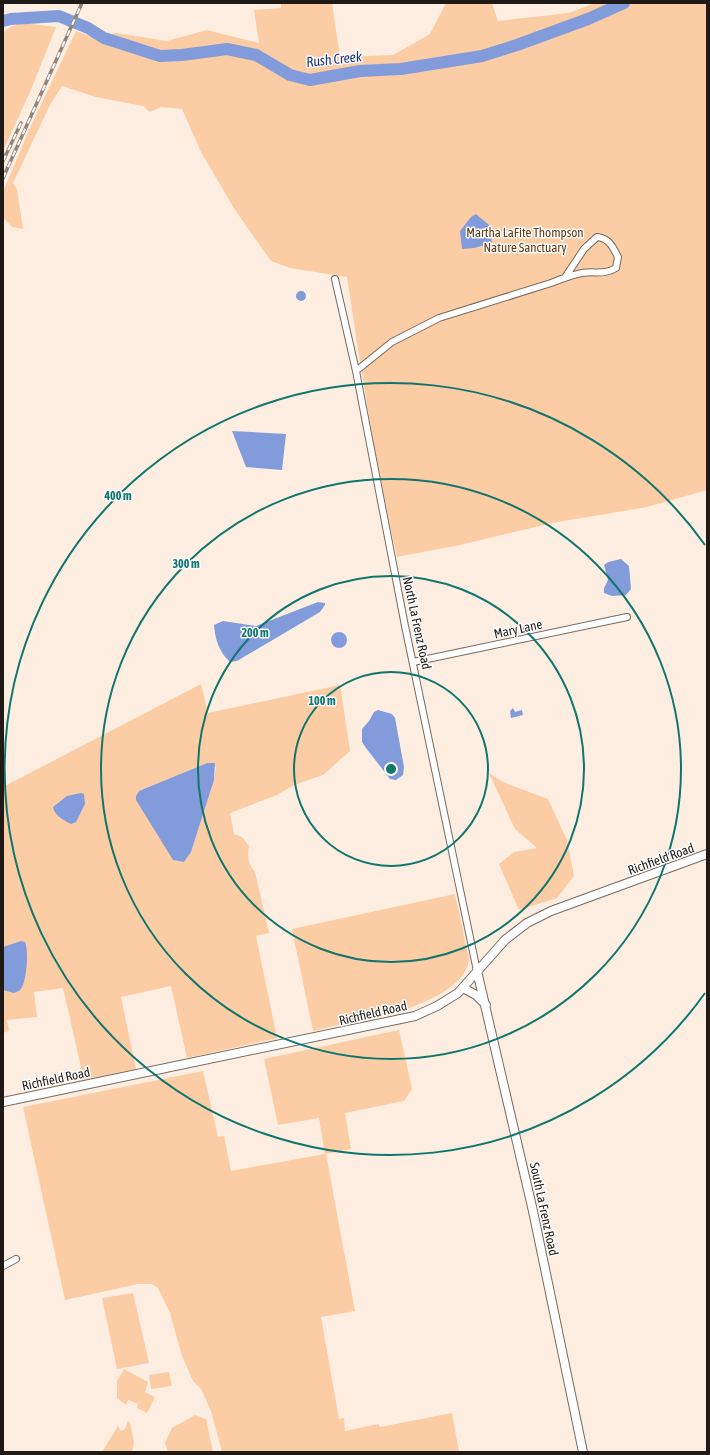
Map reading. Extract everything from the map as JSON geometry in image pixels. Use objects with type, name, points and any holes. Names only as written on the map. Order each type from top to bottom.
[{"type":"street","points":[[356,370],[392,342],[439,318],[551,283],[566,276],[583,273],[609,272],[616,268],[618,257],[610,242],[604,237],[597,237],[584,249],[566,276]]},
{"type":"street","name":"North La Frenz Road","points":[[335,279],[356,370],[413,662],[477,971]]},
{"type":"street","name":"Mary Lane","points":[[413,662],[627,617]]},
{"type":"street","name":"Richfield Road","points":[[3,1102],[402,1020],[437,1006],[463,988],[505,940],[515,931],[539,917],[707,854]]},
{"type":"street","name":"South La Frenz Road","points":[[477,971],[533,1211],[582,1452]]},
{"type":"street","points":[[463,988],[476,995],[486,1006]]},
{"type":"street","points":[[3,1266],[16,1259]]},
{"type":"green space","name":"Martha LaFite Thompson Nature Sanctuary","points":[[281,3],[332,3],[340,57],[393,55],[430,34],[446,3],[492,3],[498,21],[569,13],[595,3],[707,3],[707,490],[647,507],[552,523],[460,545],[397,557],[369,417],[347,277],[290,268],[271,261],[235,210],[201,152],[182,109],[161,107],[150,112],[143,106],[96,97],[62,86],[50,105],[13,183],[17,189],[23,229],[12,227],[3,217],[3,192],[29,130],[76,31],[97,39],[116,33],[167,41],[207,30],[259,43],[254,10],[281,8]]},
{"type":"green space","points":[[24,23],[56,27],[30,92],[3,151],[3,32],[12,26]]},
{"type":"green space","points":[[201,684],[208,713],[340,685],[350,751],[323,775],[294,785],[277,795],[230,813],[234,834],[242,837],[249,846],[249,860],[255,872],[269,933],[256,936],[277,1038],[187,1058],[171,986],[121,997],[136,1069],[84,1080],[63,988],[34,992],[37,1017],[7,1020],[9,1031],[3,1033],[3,787]],"holes":[[[207,763],[212,763],[216,767],[214,780],[191,852],[184,862],[173,860],[136,796],[139,791]]]},
{"type":"green space","points":[[489,773],[503,782],[548,799],[567,840],[574,876],[557,898],[519,910],[499,864],[514,852],[537,848],[515,829]]},
{"type":"green space","points":[[455,894],[469,959],[467,968],[454,984],[435,997],[406,1009],[313,1031],[292,929]]},
{"type":"green space","points":[[399,1030],[412,1089],[404,1101],[345,1113],[351,1149],[326,1154],[355,1311],[321,1317],[339,1419],[344,1418],[345,1431],[378,1424],[380,1427],[452,1413],[459,1452],[222,1452],[211,1411],[201,1389],[193,1381],[182,1356],[170,1313],[158,1288],[152,1284],[138,1284],[65,1300],[23,1107],[203,1071],[218,1137],[224,1136],[231,1171],[325,1154],[319,1118],[278,1125],[264,1059]]},
{"type":"green space","points":[[133,1293],[149,1363],[117,1369],[102,1298]]},
{"type":"green space","points":[[124,1369],[148,1382],[145,1392],[155,1397],[147,1413],[137,1408],[138,1404],[128,1400],[126,1405],[117,1398],[117,1381]]},
{"type":"green space","points":[[169,1372],[172,1386],[151,1389],[149,1375]]},
{"type":"green space","points":[[195,1415],[206,1419],[213,1452],[168,1452],[165,1443],[172,1428]]},
{"type":"green space","points":[[128,1421],[130,1423],[134,1442],[132,1452],[102,1452],[118,1426],[121,1431],[125,1429]]},
{"type":"water","points":[[476,214],[489,225],[492,243],[474,248],[462,249],[460,231],[471,217]]},
{"type":"water","points":[[299,291],[303,291],[306,296],[303,301],[299,301],[296,298],[296,294]]},
{"type":"water","points":[[232,431],[286,434],[282,470],[246,467]]},
{"type":"water","points":[[621,559],[629,566],[631,589],[626,595],[612,596],[604,593],[604,588],[608,580],[604,565],[608,562]]},
{"type":"water","points":[[318,602],[325,603],[320,612],[237,661],[230,662],[218,645],[214,625],[223,621],[256,626]]},
{"type":"water","points":[[339,632],[345,634],[347,640],[345,646],[339,648],[333,646],[331,640],[333,634]]},
{"type":"water","points":[[513,708],[515,712],[522,710],[523,715],[511,718],[510,711]]},
{"type":"water","points":[[378,710],[392,714],[395,718],[404,767],[403,775],[396,780],[390,779],[362,742],[362,729],[374,712]]},
{"type":"water","points":[[207,763],[215,763],[214,780],[191,852],[184,862],[173,860],[136,800],[136,796],[139,791]]},
{"type":"water","points":[[81,793],[84,794],[85,804],[76,822],[71,824],[57,815],[53,807],[67,796]]},
{"type":"water","points":[[21,941],[25,942],[27,952],[25,975],[22,988],[14,993],[3,990],[3,947]]},
{"type":"waterway","name":"Rush Creek","points":[[3,21],[11,19],[59,16],[88,28],[104,38],[160,56],[182,55],[227,49],[256,55],[290,75],[310,80],[360,71],[401,69],[482,56],[588,19],[624,3]]},
{"type":"railway","points":[[3,178],[82,3]]},
{"type":"railway","points":[[3,161],[21,123]]}]
